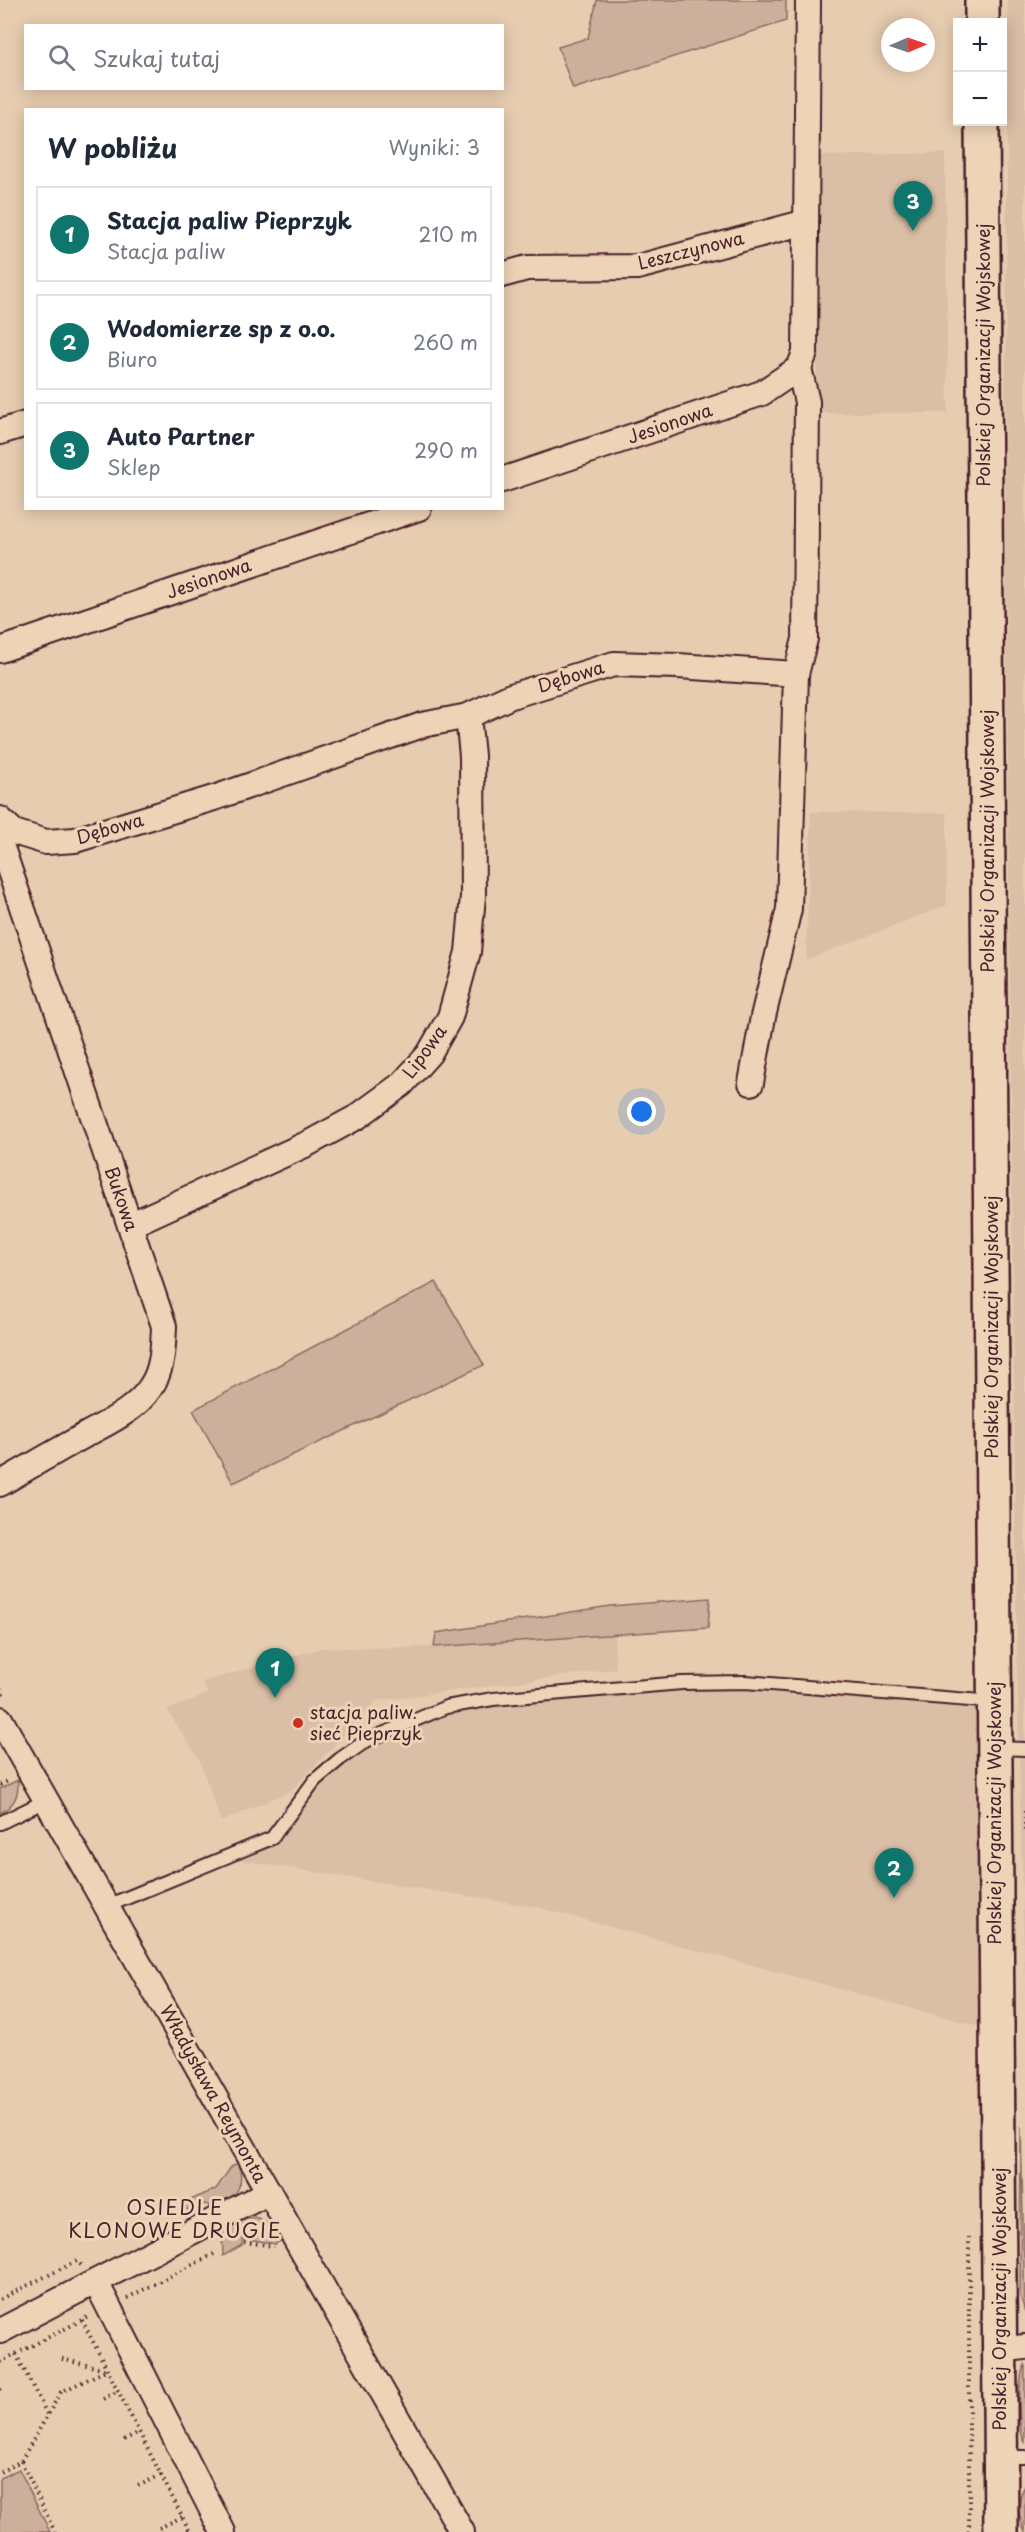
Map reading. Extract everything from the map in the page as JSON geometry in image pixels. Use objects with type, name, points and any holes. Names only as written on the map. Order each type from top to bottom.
[{"type":"main road","points":[[981,0],[982,18]]},
{"type":"main road","name":"Polskiej Organizacji Wojskowej","points":[[982,126],[994,1702],[1010,1748],[1013,2457],[1001,2532]]},
{"type":"street","points":[[751,1083],[763,1017],[789,909],[796,674],[805,639],[807,402],[799,368],[805,353],[808,0]]},
{"type":"street","name":"Leszczynowa","points":[[504,274],[527,268],[638,267],[806,222]]},
{"type":"street","name":"Jesionowa","points":[[504,479],[762,393],[799,368]]},
{"type":"street","points":[[0,432],[24,425]]},
{"type":"street","name":"Jesionowa","points":[[0,650],[413,510]]},
{"type":"street","name":"Dębowa","points":[[0,819],[14,832],[46,842],[75,840],[216,796],[422,725],[468,716],[511,696],[614,664],[796,674]]},
{"type":"street","name":"Lipowa","points":[[130,1225],[309,1143],[357,1118],[402,1083],[429,1054],[450,1017],[468,952],[473,896],[472,756],[468,716]]},
{"type":"street","name":"Bukowa","points":[[0,842],[164,1326],[164,1352],[152,1387],[141,1400],[119,1416],[0,1484]]},
{"type":"street","name":"Władysława Reymonta","points":[[0,1719],[462,2532]]},
{"type":"street","points":[[0,2331],[269,2193]]},
{"type":"street","points":[[96,2282],[223,2532]]},
{"type":"lane","points":[[107,1906],[272,1838],[315,1780],[340,1759],[366,1742],[446,1707],[493,1699],[658,1685],[745,1682],[994,1702]]},
{"type":"lane","points":[[0,1823],[47,1800]]},
{"type":"path","points":[[969,2232],[969,2532]]},
{"type":"path","points":[[82,2320],[189,2532]]},
{"type":"path","points":[[16,2354],[48,2416]]},
{"type":"path","points":[[62,2359],[107,2370]]},
{"type":"path","points":[[0,2472],[21,2461],[61,2392],[107,2370]]},
{"type":"path","points":[[103,2399],[118,2391]]},
{"type":"path","points":[[124,2440],[139,2432]]},
{"type":"path","points":[[21,2461],[56,2532]]},
{"type":"path","points":[[138,2486],[161,2475]]},
{"type":"path","points":[[159,2528],[182,2517]]},
{"type":"shaded area","points":[[597,0],[786,0],[786,21],[573,89],[558,47],[588,38]]},
{"type":"shaded area","points":[[1008,0],[1025,0],[1025,1995],[1017,1659],[1005,493]]},
{"type":"shaded area","points":[[945,153],[948,413],[817,413],[818,156]]},
{"type":"shaded area","points":[[811,812],[947,813],[947,905],[806,960]]},
{"type":"shaded area","points":[[436,1282],[484,1365],[233,1483],[193,1410]]},
{"type":"shaded area","points":[[710,1598],[708,1628],[434,1647],[436,1633],[610,1606]]},
{"type":"shaded area","points":[[614,1633],[616,1669],[376,1701],[292,1790],[221,1822],[199,1759],[167,1710],[208,1694],[202,1682],[321,1648],[434,1647]]},
{"type":"shaded area","points":[[682,1683],[985,1701],[985,2028],[537,1907],[238,1860],[315,1780],[340,1759],[446,1707]]},
{"type":"shaded area","points":[[18,1780],[15,1800],[0,1813],[0,1789]]},
{"type":"shaded area","points":[[1021,2127],[1025,2312],[1020,2295]]},
{"type":"shaded area","points":[[237,2163],[240,2170],[240,2183],[231,2199],[220,2208],[205,2204],[188,2212],[184,2203],[216,2189],[231,2167]]},
{"type":"shaded area","points":[[256,2218],[274,2226],[282,2240],[275,2244],[243,2238],[242,2245],[223,2256],[222,2230],[245,2219]]},
{"type":"shaded area","points":[[1025,2365],[1025,2442],[1022,2436],[1019,2404]]},
{"type":"shaded area","points":[[19,2469],[50,2532],[0,2532],[0,2478]]},
{"type":"shaded area","points":[[1025,2486],[1025,2532],[1019,2509]]},
{"type":"place","name":"Auto Partner","points":[[913,231]]},
{"type":"place","name":"Stacja paliw Pieprzyk","points":[[275,1698]]},
{"type":"place","name":"stacja paliw. sieć Pieprzyk","points":[[298,1723]]},
{"type":"place","name":"Wodomierze sp z o.o.","points":[[894,1898]]},
{"type":"district","name":"OSIEDLE KLONOWE DRUGIE","points":[[175,2220]]}]
